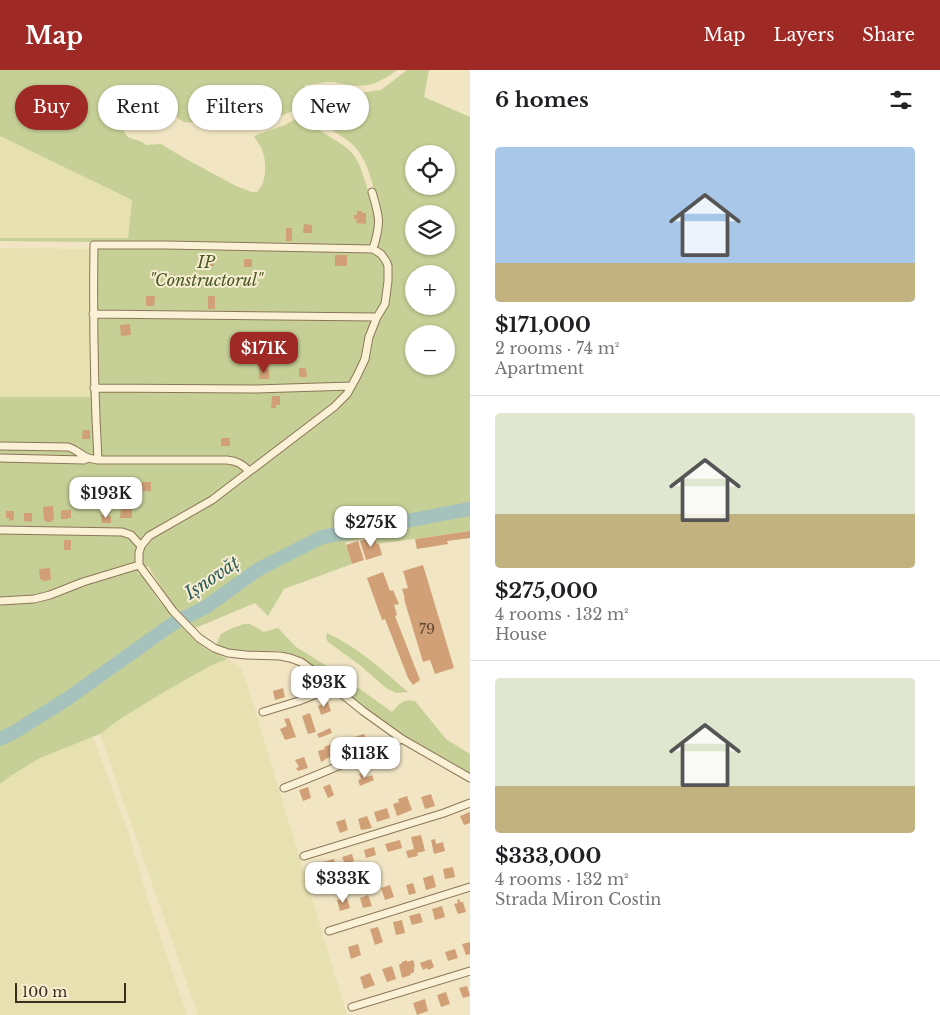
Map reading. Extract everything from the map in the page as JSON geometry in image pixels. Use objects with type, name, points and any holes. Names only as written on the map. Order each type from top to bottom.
[{"type":"street","points":[[372,192],[379,224],[373,249]]},
{"type":"street","points":[[98,460],[94,388],[94,246],[166,245],[373,249],[381,254],[388,266],[385,304],[377,317],[369,337],[365,359],[347,394],[212,500],[149,536],[138,553],[139,564],[172,611],[199,638],[214,648],[228,653],[280,656],[301,662],[402,739],[470,778]]},
{"type":"street","points":[[93,314],[377,317]]},
{"type":"street","points":[[94,388],[256,389],[351,386]]},
{"type":"street","points":[[0,446],[68,446],[72,447],[82,456],[98,460],[227,460],[237,462],[250,471]]},
{"type":"street","points":[[0,458],[84,460],[89,458]]},
{"type":"street","points":[[0,530],[122,532],[131,535],[141,546]]},
{"type":"street","points":[[0,601],[50,596],[83,582],[139,564]]},
{"type":"street","points":[[263,712],[334,688]]},
{"type":"street","points":[[284,788],[402,739]]},
{"type":"street","points":[[304,856],[444,813],[470,802]]},
{"type":"street","points":[[329,931],[470,887]]},
{"type":"street","points":[[352,1007],[470,971]]},
{"type":"shaded area","points":[[0,136],[132,200],[128,238],[0,238]]},
{"type":"shaded area","points":[[0,248],[92,249],[90,397],[0,397]]},
{"type":"shaded area","points":[[228,659],[241,668],[249,690],[347,1015],[198,1015],[100,734],[120,719],[169,689],[214,664]]},
{"type":"shaded area","points":[[93,737],[128,832],[148,900],[187,1015],[0,1015],[0,784],[40,758]]},
{"type":"green space","name":"IP \"Constructorul\"","points":[[0,70],[397,70],[386,78],[369,85],[329,82],[292,85],[292,111],[282,116],[282,85],[188,85],[188,122],[178,118],[178,85],[98,85],[98,130],[124,130],[128,137],[146,145],[161,144],[236,186],[257,192],[264,179],[265,168],[261,147],[254,136],[271,130],[282,130],[282,126],[292,121],[292,130],[320,130],[344,146],[356,158],[368,190],[374,190],[362,156],[350,142],[332,130],[369,130],[369,92],[381,90],[407,70],[429,70],[424,97],[470,117],[470,531],[377,544],[374,537],[345,542],[352,564],[284,589],[268,616],[255,603],[193,629],[174,607],[148,566],[137,573],[143,576],[158,600],[197,642],[208,650],[228,659],[214,664],[169,689],[120,719],[100,734],[40,758],[0,784],[0,397],[90,397],[92,242],[0,241],[0,238],[128,238],[132,200],[0,136]]},
{"type":"green space","points":[[244,624],[250,624],[264,632],[278,628],[296,647],[335,671],[392,712],[402,702],[415,701],[446,739],[470,754],[470,774],[387,725],[303,660],[280,651],[228,650],[216,645],[221,634]]},
{"type":"green space","points":[[327,633],[359,652],[408,692],[396,693],[386,688],[361,666],[328,642],[326,638]]},
{"type":"building","points":[[357,211],[366,213],[366,224],[356,223],[357,219],[354,219],[354,215],[357,215]]},
{"type":"building","points":[[304,224],[312,225],[312,233],[303,233]]},
{"type":"building","points":[[286,228],[292,228],[292,241],[286,241]]},
{"type":"building","points":[[335,255],[347,255],[347,266],[335,266]]},
{"type":"building","points":[[205,258],[214,258],[214,266],[205,266]]},
{"type":"building","points":[[244,259],[252,259],[252,267],[244,267]]},
{"type":"building","points":[[146,296],[155,296],[154,306],[146,306]]},
{"type":"building","points":[[208,296],[215,296],[215,309],[208,309]]},
{"type":"building","points":[[130,324],[131,335],[121,336],[120,325]]},
{"type":"building","points":[[259,368],[269,369],[269,379],[259,379]]},
{"type":"building","points":[[299,368],[306,368],[307,377],[299,377]]},
{"type":"building","points":[[272,396],[280,396],[280,405],[276,405],[276,408],[271,408]]},
{"type":"building","points":[[83,430],[90,430],[90,439],[82,439]]},
{"type":"building","points":[[221,438],[230,438],[230,446],[221,446]]},
{"type":"building","points":[[142,482],[151,482],[151,491],[142,491]]},
{"type":"building","points":[[53,506],[54,519],[51,522],[47,522],[44,520],[43,507]]},
{"type":"building","points":[[121,508],[132,509],[132,518],[120,518]]},
{"type":"building","points":[[61,510],[71,510],[71,518],[61,519]]},
{"type":"building","points":[[6,511],[14,511],[14,520],[9,521],[9,518],[6,518]]},
{"type":"building","points":[[24,513],[32,513],[32,522],[24,521]]},
{"type":"building","points":[[107,514],[107,516],[111,516],[111,523],[102,523],[101,515]]},
{"type":"building","points":[[470,531],[470,538],[447,541],[448,544],[417,549],[415,539]]},
{"type":"building","points":[[374,537],[377,544],[379,544],[382,555],[366,560],[360,541]]},
{"type":"building","points":[[64,540],[71,540],[71,550],[64,550]]},
{"type":"building","points":[[358,541],[364,560],[352,564],[346,545]]},
{"type":"building","points":[[423,565],[454,668],[435,674],[430,660],[423,662],[402,589],[408,588],[403,571]]},
{"type":"building","points":[[50,568],[51,580],[42,581],[39,569]]},
{"type":"building","points":[[383,572],[390,591],[393,590],[399,604],[394,605],[397,615],[395,616],[420,680],[413,685],[408,678],[385,619],[382,620],[367,578]]},
{"type":"building","points":[[283,688],[285,697],[275,700],[273,691]]},
{"type":"building","points":[[328,702],[331,711],[321,715],[318,706]]},
{"type":"building","points":[[310,713],[316,732],[308,734],[302,716]]},
{"type":"building","points":[[289,718],[296,737],[285,740],[280,729],[287,726],[284,719]]},
{"type":"building","points":[[330,728],[332,733],[319,738],[317,734]]},
{"type":"building","points":[[364,734],[367,741],[354,746],[351,738]]},
{"type":"building","points":[[332,744],[336,755],[321,762],[318,751]]},
{"type":"building","points":[[392,755],[396,763],[384,769],[380,760]]},
{"type":"building","points":[[304,757],[308,768],[298,771],[296,768],[299,767],[295,760]]},
{"type":"building","points":[[365,772],[367,777],[372,775],[374,780],[360,786],[358,780],[361,779],[359,774]]},
{"type":"building","points":[[330,784],[334,795],[328,798],[323,787]]},
{"type":"building","points":[[308,787],[311,798],[303,801],[299,790]]},
{"type":"building","points":[[431,794],[435,806],[425,809],[421,797]]},
{"type":"building","points":[[407,796],[412,810],[397,816],[393,804],[399,802],[398,799]]},
{"type":"building","points":[[387,808],[390,818],[377,822],[374,812]]},
{"type":"building","points":[[470,812],[470,823],[464,825],[460,816]]},
{"type":"building","points":[[367,816],[372,828],[361,830],[358,819]]},
{"type":"building","points":[[345,819],[348,830],[340,833],[336,822]]},
{"type":"building","points":[[421,835],[425,851],[417,853],[418,856],[408,858],[406,851],[414,849],[411,837]]},
{"type":"building","points":[[435,839],[436,844],[443,842],[445,851],[434,854],[431,840]]},
{"type":"building","points":[[400,840],[402,848],[388,852],[385,844]]},
{"type":"building","points":[[374,847],[376,855],[366,858],[364,850]]},
{"type":"building","points":[[352,854],[354,861],[345,864],[342,857]]},
{"type":"building","points":[[334,859],[337,871],[326,875],[322,862]]},
{"type":"building","points":[[453,867],[455,877],[445,879],[443,869]]},
{"type":"building","points":[[433,875],[436,887],[426,890],[423,878]]},
{"type":"building","points":[[413,883],[416,893],[409,895],[406,885]]},
{"type":"building","points":[[390,885],[394,897],[385,900],[381,888]]},
{"type":"building","points":[[368,895],[372,906],[363,908],[360,898]]},
{"type":"building","points":[[347,898],[350,908],[340,911],[337,900]]},
{"type":"building","points":[[459,899],[460,902],[463,902],[466,912],[458,914],[454,904],[458,903],[457,900]]},
{"type":"building","points":[[442,906],[445,917],[435,920],[432,909]]},
{"type":"building","points":[[420,913],[423,922],[412,925],[409,916]]},
{"type":"building","points":[[402,920],[405,933],[396,935],[393,922]]},
{"type":"building","points":[[378,927],[383,942],[375,945],[370,929]]},
{"type":"building","points":[[470,942],[470,954],[466,955],[462,944]]},
{"type":"building","points":[[358,944],[361,955],[351,959],[348,947]]},
{"type":"building","points":[[455,949],[458,958],[448,961],[445,952]]},
{"type":"building","points":[[431,959],[434,967],[423,970],[420,963]]},
{"type":"building","points":[[407,960],[407,962],[413,960],[414,972],[402,978],[399,965]]},
{"type":"building","points":[[392,966],[396,979],[387,982],[382,969]]},
{"type":"building","points":[[370,973],[375,985],[364,989],[360,977]]},
{"type":"building","points":[[467,986],[470,996],[463,998],[459,988]]},
{"type":"building","points":[[446,992],[450,1004],[441,1007],[437,995]]},
{"type":"building","points":[[425,999],[428,1011],[417,1015],[413,1003]]},
{"type":"waterway","name":"Ișnovăț","points":[[0,739],[67,699],[174,623],[206,607],[259,569],[322,537],[470,509]]}]
